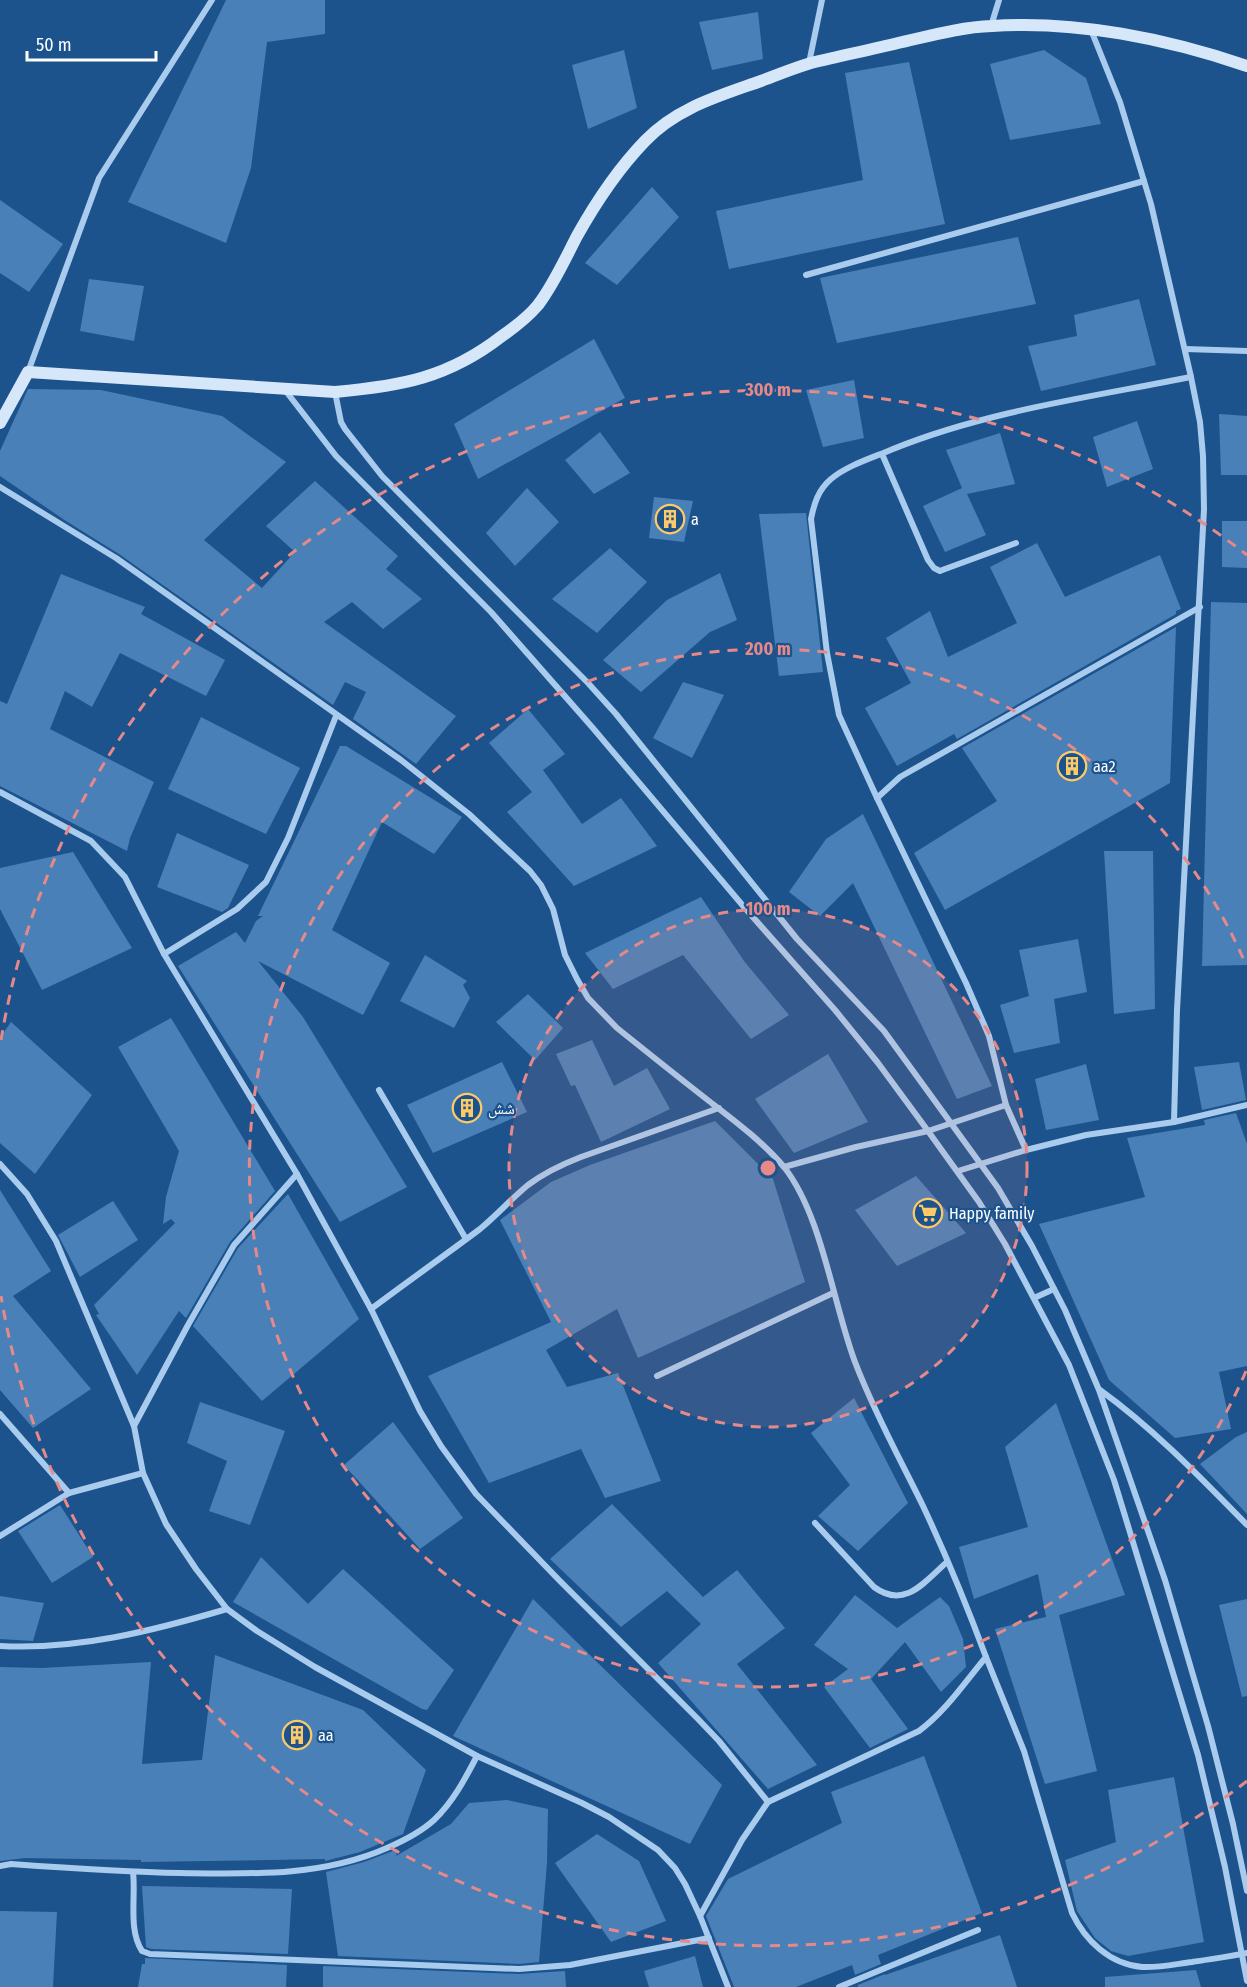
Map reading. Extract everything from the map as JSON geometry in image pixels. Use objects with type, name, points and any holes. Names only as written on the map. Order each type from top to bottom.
[{"type":"street","points":[[0,423],[28,372],[99,178],[212,0]]},
{"type":"street","points":[[809,64],[822,0]]},
{"type":"street","points":[[991,26],[999,0]]},
{"type":"street","points":[[28,372],[335,392],[384,387],[460,365],[516,326],[537,305],[553,281],[599,198],[630,157],[647,139],[680,112],[809,64],[941,33],[991,26],[1045,25],[1090,29],[1155,41],[1225,58],[1247,66]]},
{"type":"street","points":[[1090,29],[1120,102],[1151,204],[1191,377],[1200,422],[1203,456],[1204,510],[1200,607],[1174,1122]]},
{"type":"street","points":[[806,275],[1144,182]]},
{"type":"street","points":[[1185,349],[1247,351]]},
{"type":"street","points":[[1026,1150],[1006,1105],[989,1036],[839,715],[827,654],[811,519],[814,503],[830,480],[849,468],[933,433],[997,416],[1191,377]]},
{"type":"street","points":[[285,389],[336,456],[491,612],[835,1010],[878,1063],[958,1172],[1005,1244],[1069,1365],[1114,1480],[1198,1755],[1245,1954],[1247,1981]]},
{"type":"street","points":[[335,392],[341,422],[372,464],[616,714],[797,939],[884,1031],[998,1188],[1065,1310],[1100,1390],[1165,1580],[1194,1677],[1233,1824],[1247,1891]]},
{"type":"street","points":[[882,454],[927,560],[934,568],[940,571],[1016,543]]},
{"type":"street","points":[[0,487],[117,558],[336,716],[401,760],[469,814],[530,871],[541,885],[554,909],[565,955],[588,998],[616,1028],[719,1108],[784,1167],[809,1213],[847,1338],[866,1388],[948,1562],[1024,1751],[1072,1913],[1079,1928],[1106,1954],[1141,1967],[1245,1954]]},
{"type":"street","points":[[877,798],[900,777],[1200,607]]},
{"type":"street","points":[[164,954],[237,909],[266,882],[288,838],[336,716]]},
{"type":"street","points":[[0,792],[91,841],[125,877],[164,954],[297,1174],[371,1309],[420,1411],[441,1446],[476,1494],[698,1719],[768,1802]]},
{"type":"street","points":[[379,1090],[466,1239]]},
{"type":"street","points":[[784,1167],[856,1147],[928,1131],[1006,1105]]},
{"type":"street","points":[[958,1172],[1026,1150],[1086,1135],[1174,1122],[1247,1105]]},
{"type":"street","points":[[371,1309],[497,1215],[528,1186],[562,1165],[719,1108]]},
{"type":"street","points":[[0,1164],[27,1194],[56,1241],[134,1426],[143,1473],[166,1524],[196,1569],[227,1609],[315,1667],[477,1756],[609,1817],[658,1850],[675,1868],[685,1884],[728,1987]]},
{"type":"street","points":[[134,1426],[234,1245],[297,1174]]},
{"type":"street","points":[[1034,1298],[1054,1289]]},
{"type":"street","points":[[657,1376],[833,1293]]},
{"type":"street","points":[[1100,1390],[1160,1439],[1247,1525]]},
{"type":"street","points":[[0,1414],[69,1493]]},
{"type":"street","points":[[0,1536],[69,1493],[143,1473]]},
{"type":"street","points":[[815,1523],[874,1587],[886,1594],[894,1596],[911,1593],[948,1562]]},
{"type":"street","points":[[0,1646],[66,1645],[114,1639],[227,1609]]},
{"type":"street","points":[[700,1916],[742,1840],[768,1802],[920,1731],[933,1720],[986,1657]]},
{"type":"street","points":[[0,1866],[11,1864],[133,1872],[242,1875],[327,1867],[365,1858],[399,1842],[434,1820],[461,1785],[477,1756]]},
{"type":"street","points":[[133,1872],[137,1941],[142,1951],[150,1954],[519,1969],[570,1965],[709,1938]]},
{"type":"street","points":[[839,1987],[978,1930]]},
{"type":"building","points":[[226,0],[325,0],[325,34],[267,42],[251,168],[226,243],[128,202]]},
{"type":"building","points":[[758,12],[763,59],[712,70],[699,22]]},
{"type":"building","points":[[624,50],[637,108],[588,129],[572,65]]},
{"type":"building","points":[[1044,50],[1086,78],[1101,124],[1010,140],[990,64]]},
{"type":"building","points":[[909,62],[945,224],[729,269],[716,211],[863,180],[845,73]]},
{"type":"building","points":[[652,187],[679,217],[617,285],[585,263]]},
{"type":"building","points":[[0,200],[63,244],[29,292],[0,273]]},
{"type":"building","points":[[1018,237],[1036,304],[837,343],[820,278]]},
{"type":"building","points":[[89,279],[144,286],[134,341],[80,331]]},
{"type":"building","points":[[1139,299],[1156,365],[1041,391],[1028,346],[1077,336],[1074,315]]},
{"type":"building","points":[[594,339],[625,398],[478,479],[454,424]]},
{"type":"building","points":[[854,380],[864,438],[823,447],[806,390]]},
{"type":"building","points":[[28,389],[101,390],[222,416],[286,462],[204,540],[262,588],[295,552],[266,526],[315,481],[398,556],[386,569],[422,599],[383,629],[352,602],[324,622],[456,716],[416,764],[353,719],[366,692],[345,682],[333,705],[119,554],[0,476],[0,451]]},
{"type":"building","points":[[1219,414],[1247,416],[1247,475],[1221,475]]},
{"type":"building","points":[[1137,421],[1153,469],[1107,487],[1093,437]]},
{"type":"building","points":[[600,432],[630,473],[594,494],[565,460]]},
{"type":"building","points":[[1000,433],[1015,484],[967,494],[986,535],[945,552],[923,506],[962,488],[946,450]]},
{"type":"building","points":[[527,488],[559,522],[515,566],[486,533]]},
{"type":"building","name":"a","points":[[654,497],[693,501],[684,542],[649,538]]},
{"type":"building","points":[[806,513],[823,672],[779,676],[759,514]]},
{"type":"building","points":[[1222,521],[1247,521],[1247,568],[1222,567]]},
{"type":"building","points":[[1037,543],[1065,597],[1160,555],[1181,609],[1176,611],[1176,614],[957,739],[954,734],[897,766],[865,708],[911,683],[886,638],[930,611],[948,657],[1017,623],[990,567]]},
{"type":"building","points":[[610,548],[647,582],[597,633],[552,599]]},
{"type":"building","points":[[720,573],[737,620],[710,632],[641,692],[603,660],[667,600]]},
{"type":"building","points":[[61,574],[145,607],[141,614],[225,660],[206,696],[120,653],[92,707],[65,691],[50,729],[154,782],[130,838],[127,851],[0,786],[0,701],[7,704]]},
{"type":"building","points":[[1211,602],[1247,603],[1247,965],[1202,966]]},
{"type":"building","name":"aa2","points":[[1176,627],[1170,783],[945,910],[914,853],[997,801],[962,748]]},
{"type":"building","points":[[683,682],[724,695],[692,758],[653,738]]},
{"type":"building","points":[[528,709],[565,754],[543,770],[582,824],[621,798],[657,846],[574,886],[507,812],[532,792],[489,743]]},
{"type":"building","points":[[201,717],[300,768],[266,834],[168,789]]},
{"type":"building","points":[[340,746],[346,746],[462,817],[434,854],[382,822],[332,930],[390,963],[363,1015],[258,961],[303,1017],[407,1187],[340,1222],[178,966],[236,932],[245,943],[256,921],[263,916],[258,916]]},
{"type":"building","points":[[863,814],[992,1086],[957,1099],[853,883],[820,916],[789,892],[826,839]]},
{"type":"building","points":[[177,833],[249,865],[228,908],[222,912],[157,887]]},
{"type":"building","points":[[1104,851],[1153,851],[1155,1009],[1114,1014]]},
{"type":"building","points":[[73,852],[132,948],[42,990],[0,909],[0,868]]},
{"type":"building","points":[[701,897],[744,961],[789,1015],[751,1039],[683,955],[613,989],[585,953]]},
{"type":"building","points":[[1078,939],[1087,992],[1054,999],[1060,1043],[1014,1053],[1000,1005],[1029,996],[1019,950]]},
{"type":"building","points":[[425,955],[467,981],[463,985],[470,998],[454,1028],[400,1001]]},
{"type":"building","points":[[528,994],[563,1028],[535,1060],[496,1022]]},
{"type":"building","points":[[171,1018],[275,1191],[230,1242],[186,1318],[179,1311],[137,1375],[96,1315],[99,1314],[94,1305],[175,1223],[171,1219],[163,1224],[166,1197],[179,1151],[118,1047]]},
{"type":"building","points":[[11,1022],[92,1095],[35,1174],[0,1143],[0,1038]]},
{"type":"building","points":[[592,1040],[614,1086],[647,1068],[670,1109],[601,1142],[575,1085],[571,1086],[556,1054]]},
{"type":"building","points":[[828,1054],[868,1122],[794,1153],[755,1099]]},
{"type":"building","name":"شش","points":[[502,1062],[527,1112],[433,1153],[407,1105]]},
{"type":"building","points":[[1239,1062],[1246,1100],[1202,1110],[1194,1067]]},
{"type":"building","points":[[1086,1064],[1099,1120],[1046,1130],[1035,1079]]},
{"type":"building","points":[[1236,1113],[1247,1144],[1247,1366],[1219,1372],[1231,1429],[1175,1438],[1109,1380],[1039,1224],[1145,1197],[1127,1138],[1205,1125],[1204,1120]]},
{"type":"building","points":[[715,1121],[773,1179],[805,1282],[638,1358],[617,1309],[546,1350],[567,1387],[618,1373],[661,1481],[605,1498],[581,1449],[489,1483],[428,1376],[551,1322],[500,1220],[551,1182],[590,1165]]},
{"type":"building","points":[[916,1176],[966,1233],[897,1266],[855,1210]]},
{"type":"building","points":[[0,1190],[51,1271],[13,1296],[91,1389],[33,1428],[0,1390]]},
{"type":"building","points":[[288,1194],[359,1319],[262,1401],[193,1326],[238,1248]]},
{"type":"building","points":[[113,1201],[138,1240],[80,1277],[58,1235]]},
{"type":"building","points":[[854,1398],[908,1503],[858,1551],[818,1516],[850,1485],[811,1433]]},
{"type":"building","points":[[200,1402],[285,1431],[250,1525],[209,1511],[227,1461],[187,1443]]},
{"type":"building","points":[[1056,1403],[1125,1595],[1059,1615],[1097,1771],[1045,1784],[995,1629],[1046,1617],[1038,1574],[974,1599],[959,1547],[1028,1527],[1005,1447]]},
{"type":"building","points":[[393,1422],[463,1518],[420,1549],[344,1465]]},
{"type":"building","points":[[1247,1432],[1247,1514],[1200,1464],[1236,1437]]},
{"type":"building","points":[[612,1504],[703,1597],[737,1570],[785,1628],[737,1664],[817,1765],[768,1789],[658,1663],[701,1624],[667,1591],[621,1627],[550,1559]]},
{"type":"building","points":[[60,1505],[93,1557],[52,1583],[18,1531]]},
{"type":"building","points":[[261,1557],[308,1604],[343,1569],[454,1670],[427,1710],[233,1602]]},
{"type":"building","points":[[855,1595],[897,1628],[940,1597],[949,1606],[963,1639],[966,1667],[941,1692],[905,1642],[871,1679],[908,1729],[870,1748],[824,1687],[848,1669],[814,1645]]},
{"type":"building","points":[[0,1596],[44,1603],[33,1641],[0,1639]]},
{"type":"building","points":[[533,1599],[722,1785],[690,1844],[453,1736]]},
{"type":"building","points":[[1247,1599],[1247,1696],[1242,1697],[1219,1605]]},
{"type":"building","name":"aa","points":[[215,1655],[363,1710],[426,1770],[403,1834],[360,1852],[325,1861],[325,1859],[141,1862],[141,1860],[25,1858],[0,1861],[0,1667],[42,1668],[151,1662],[142,1764],[202,1760]]},
{"type":"building","points":[[924,1756],[982,1913],[878,1955],[881,1964],[855,1975],[852,1965],[796,1987],[734,1987],[706,1916],[728,1879],[842,1823],[831,1792]]},
{"type":"building","points":[[1174,1777],[1204,1942],[1128,1956],[1111,1951],[1095,1938],[1077,1911],[1065,1860],[1116,1842],[1108,1790]]},
{"type":"building","points":[[507,1800],[548,1809],[547,1862],[539,1962],[519,1964],[338,1956],[326,1872],[364,1862],[398,1849],[396,1856],[451,1824],[469,1803]]},
{"type":"building","points":[[597,1834],[639,1861],[666,1921],[611,1942],[555,1863]]},
{"type":"building","points":[[142,1886],[292,1889],[288,1954],[146,1947]]},
{"type":"building","points":[[0,1911],[57,1912],[53,1987],[0,1987]]},
{"type":"building","points":[[1000,1935],[1017,1987],[858,1987],[858,1985],[885,1974]]},
{"type":"building","points":[[695,1956],[703,1987],[649,1987],[644,1971]]},
{"type":"building","points":[[145,1958],[287,1965],[286,1987],[138,1987]]},
{"type":"building","points":[[323,1966],[519,1974],[565,1971],[566,1987],[323,1987]]},
{"type":"building","points":[[1196,1970],[1201,1987],[1105,1987],[1105,1977]]},
{"type":"place","name":"a","points":[[670,519]]},
{"type":"place","name":"aa2","points":[[1072,766]]},
{"type":"place","name":"شش","points":[[467,1108]]},
{"type":"place","name":"Happy family","points":[[928,1213]]},
{"type":"place","name":"aa","points":[[297,1735]]}]
